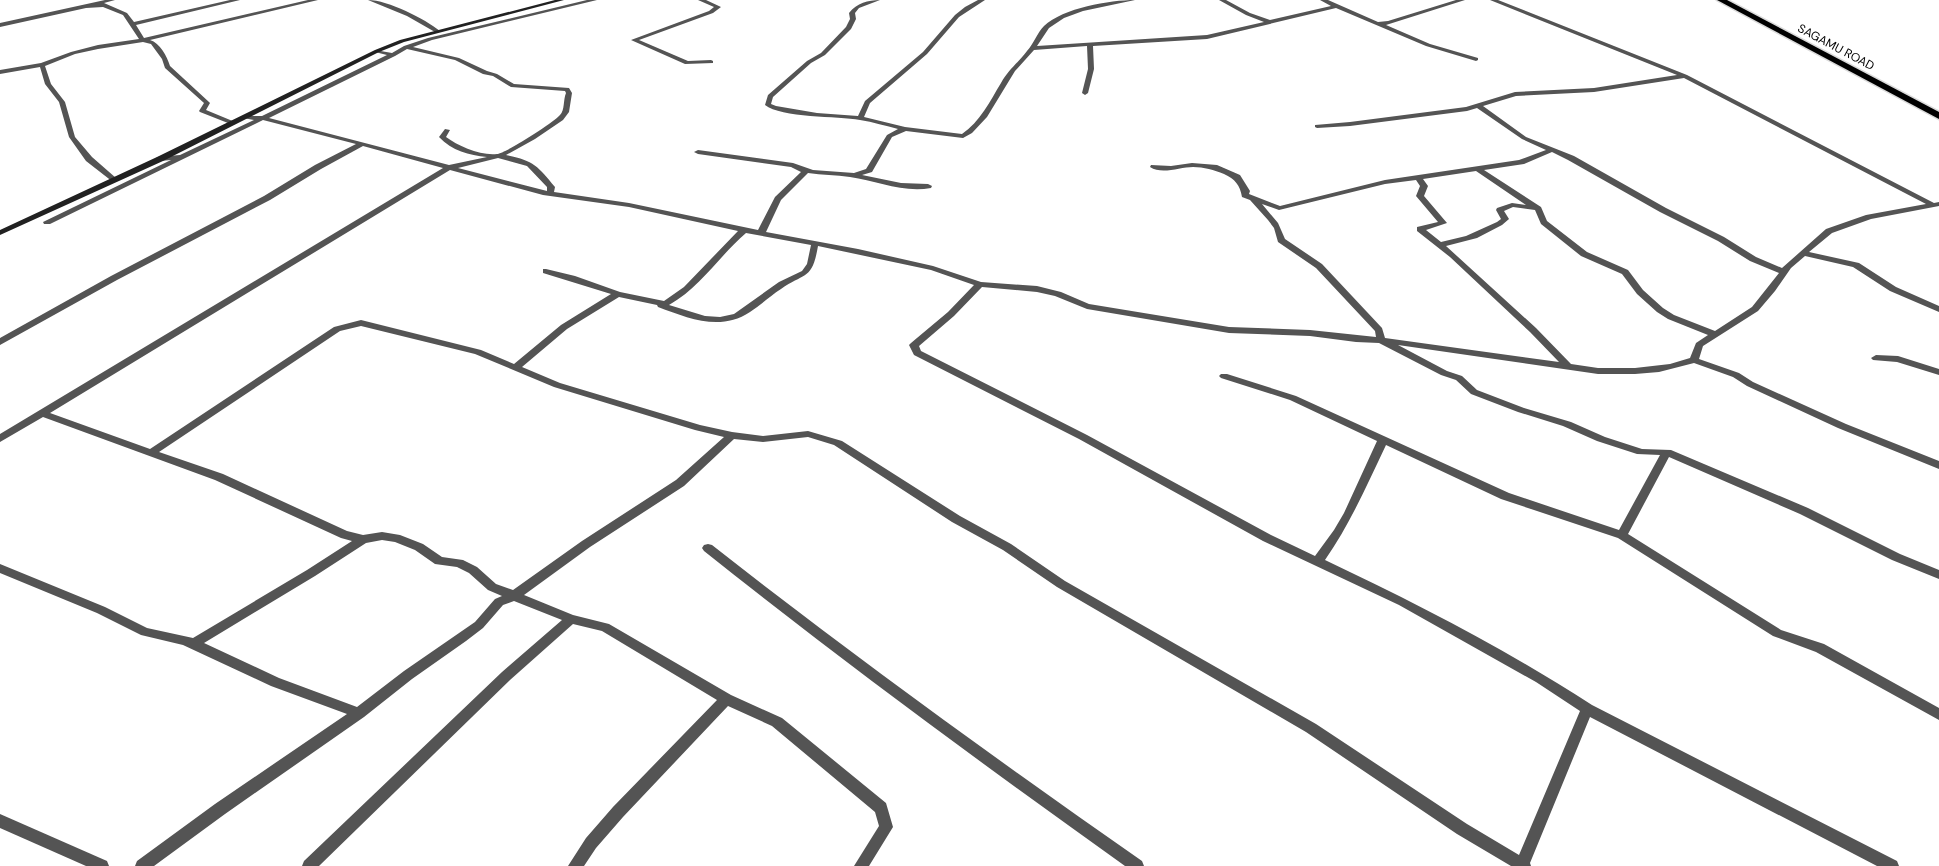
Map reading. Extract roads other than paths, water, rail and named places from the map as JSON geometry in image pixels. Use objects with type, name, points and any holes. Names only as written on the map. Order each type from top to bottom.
[{"type":"highway","name":"SAGAMU ROAD","points":[[1721,0],[1939,116]]},
{"type":"street","points":[[0,25],[112,0]]},
{"type":"street","points":[[134,24],[203,3],[236,0]]},
{"type":"street","points":[[0,72],[42,65],[73,53],[143,40],[315,0]]},
{"type":"street","points":[[371,0],[409,15],[437,31]]},
{"type":"street","points":[[0,233],[160,159],[377,51],[413,37],[561,0]]},
{"type":"street","points":[[47,222],[406,48],[438,37],[594,0]]},
{"type":"street","points":[[701,0],[718,7],[711,12],[634,40],[687,63],[711,62]]},
{"type":"street","points":[[875,0],[857,7],[852,13],[852,24],[846,32],[823,54],[805,66],[768,99],[768,105],[774,108],[817,115],[860,118],[905,130],[958,137],[970,133],[994,102],[1010,72],[1033,48],[1041,31],[1056,19],[1093,8],[1132,0]]},
{"type":"street","points":[[860,118],[867,102],[924,53],[957,16],[982,0]]},
{"type":"street","points":[[1222,0],[1248,14],[1270,22]]},
{"type":"street","points":[[1324,0],[1428,45],[1476,59]]},
{"type":"street","points":[[1377,22],[1388,23],[1462,0]]},
{"type":"street","points":[[1492,0],[1685,76],[1936,205]]},
{"type":"street","points":[[83,6],[104,6],[114,8],[125,14],[134,24],[143,40],[153,43],[165,59],[167,67],[207,103],[202,111],[233,123]]},
{"type":"street","points":[[1033,48],[1207,37],[1337,6]]},
{"type":"street","points":[[1084,93],[1090,69],[1090,45]]},
{"type":"street","points":[[0,439],[449,167],[500,155],[564,116],[565,100],[569,91],[514,86],[496,75],[485,73],[457,60],[406,48]]},
{"type":"street","points":[[377,51],[393,55]]},
{"type":"street","points":[[42,65],[48,84],[62,102],[72,137],[89,159],[113,180]]},
{"type":"street","points":[[1317,126],[1350,124],[1420,115],[1443,110],[1456,111],[1515,94],[1594,90],[1685,76]]},
{"type":"street","points":[[1478,106],[1524,138],[1571,158],[1607,177],[1630,192],[1704,230],[1753,259],[1784,272]]},
{"type":"street","points":[[245,117],[262,118],[550,194],[577,196],[629,205],[933,268],[980,284],[1037,288],[1087,306],[1229,330],[1310,333],[1381,340],[1598,371],[1633,372],[1667,369],[1694,360],[1736,375],[1750,384],[1842,426],[1939,465]]},
{"type":"street","points":[[447,130],[442,137],[462,149],[478,155],[500,155],[531,165],[551,187],[550,194]]},
{"type":"street","points":[[853,175],[869,170],[889,136],[905,130]]},
{"type":"street","points":[[0,342],[114,278],[267,198],[318,167],[362,144]]},
{"type":"street","points":[[1154,167],[1171,168],[1192,165],[1214,167],[1237,177],[1246,191],[1244,195],[1279,208],[1385,182],[1521,162],[1552,150]]},
{"type":"street","points":[[698,152],[793,165],[806,171],[853,175],[887,184],[922,188],[928,186]]},
{"type":"street","points":[[160,159],[182,157]]},
{"type":"street","points":[[1477,168],[1538,209],[1544,222],[1584,254],[1625,272],[1640,292],[1660,310],[1671,317],[1714,334]]},
{"type":"street","points":[[761,233],[778,199],[806,171]]},
{"type":"street","points":[[1418,177],[1424,186],[1420,196],[1443,223],[1420,229],[1441,244],[1533,330],[1568,367]]},
{"type":"street","points":[[1254,200],[1280,231],[1281,240],[1319,266],[1379,330],[1381,340]]},
{"type":"street","points":[[1441,244],[1473,238],[1483,230],[1499,225],[1505,219],[1500,210],[1512,205],[1538,209]]},
{"type":"street","points":[[1694,360],[1699,345],[1755,309],[1788,266],[1829,231],[1869,217],[1936,205]]},
{"type":"street","points":[[661,305],[670,302],[696,281],[722,248],[744,230]]},
{"type":"street","points":[[546,271],[699,318],[729,319],[757,305],[782,284],[803,273],[811,265],[815,243]]},
{"type":"street","points":[[1803,253],[1856,266],[1893,288],[1939,309]]},
{"type":"street","points":[[980,284],[951,314],[914,345],[916,353],[1083,437],[1267,538],[1402,602],[1540,678],[1586,709],[1892,866]]},
{"type":"street","points":[[515,368],[564,327],[618,294]]},
{"type":"street","points":[[151,453],[324,337],[338,329],[361,323],[478,352],[556,385],[732,435],[763,439],[808,434],[838,442],[956,518],[1007,547],[1061,584],[1311,728],[1462,829],[1523,865],[1586,709]]},
{"type":"street","points":[[1381,340],[1444,373],[1459,378],[1474,392],[1641,452],[1667,452],[1804,510],[1896,557],[1939,575]]},
{"type":"street","points":[[1876,358],[1898,359],[1939,372]]},
{"type":"street","points":[[1224,376],[1294,398],[1505,496],[1622,534],[1777,633],[1820,648],[1939,714]]},
{"type":"street","points":[[43,414],[219,477],[345,535],[363,539],[382,536],[396,538],[419,546],[439,561],[459,563],[466,566],[492,587],[571,619],[605,627],[726,699],[777,722],[881,808],[886,826],[861,866]]},
{"type":"street","points":[[142,866],[220,809],[360,713],[408,675],[462,638],[479,625],[499,602],[515,596],[586,544],[680,483],[732,435]]},
{"type":"street","points":[[1317,562],[1338,533],[1349,513],[1383,440]]},
{"type":"street","points":[[1622,534],[1667,452]]},
{"type":"street","points":[[193,644],[311,574],[363,539]]},
{"type":"street","points":[[708,548],[769,597],[959,738],[1137,866]]},
{"type":"street","points":[[0,568],[101,610],[145,632],[185,640],[275,682],[360,713]]},
{"type":"street","points":[[308,866],[499,682],[571,619]]},
{"type":"street","points":[[575,866],[590,844],[618,812],[726,699]]},
{"type":"street","points":[[0,821],[102,866]]}]
